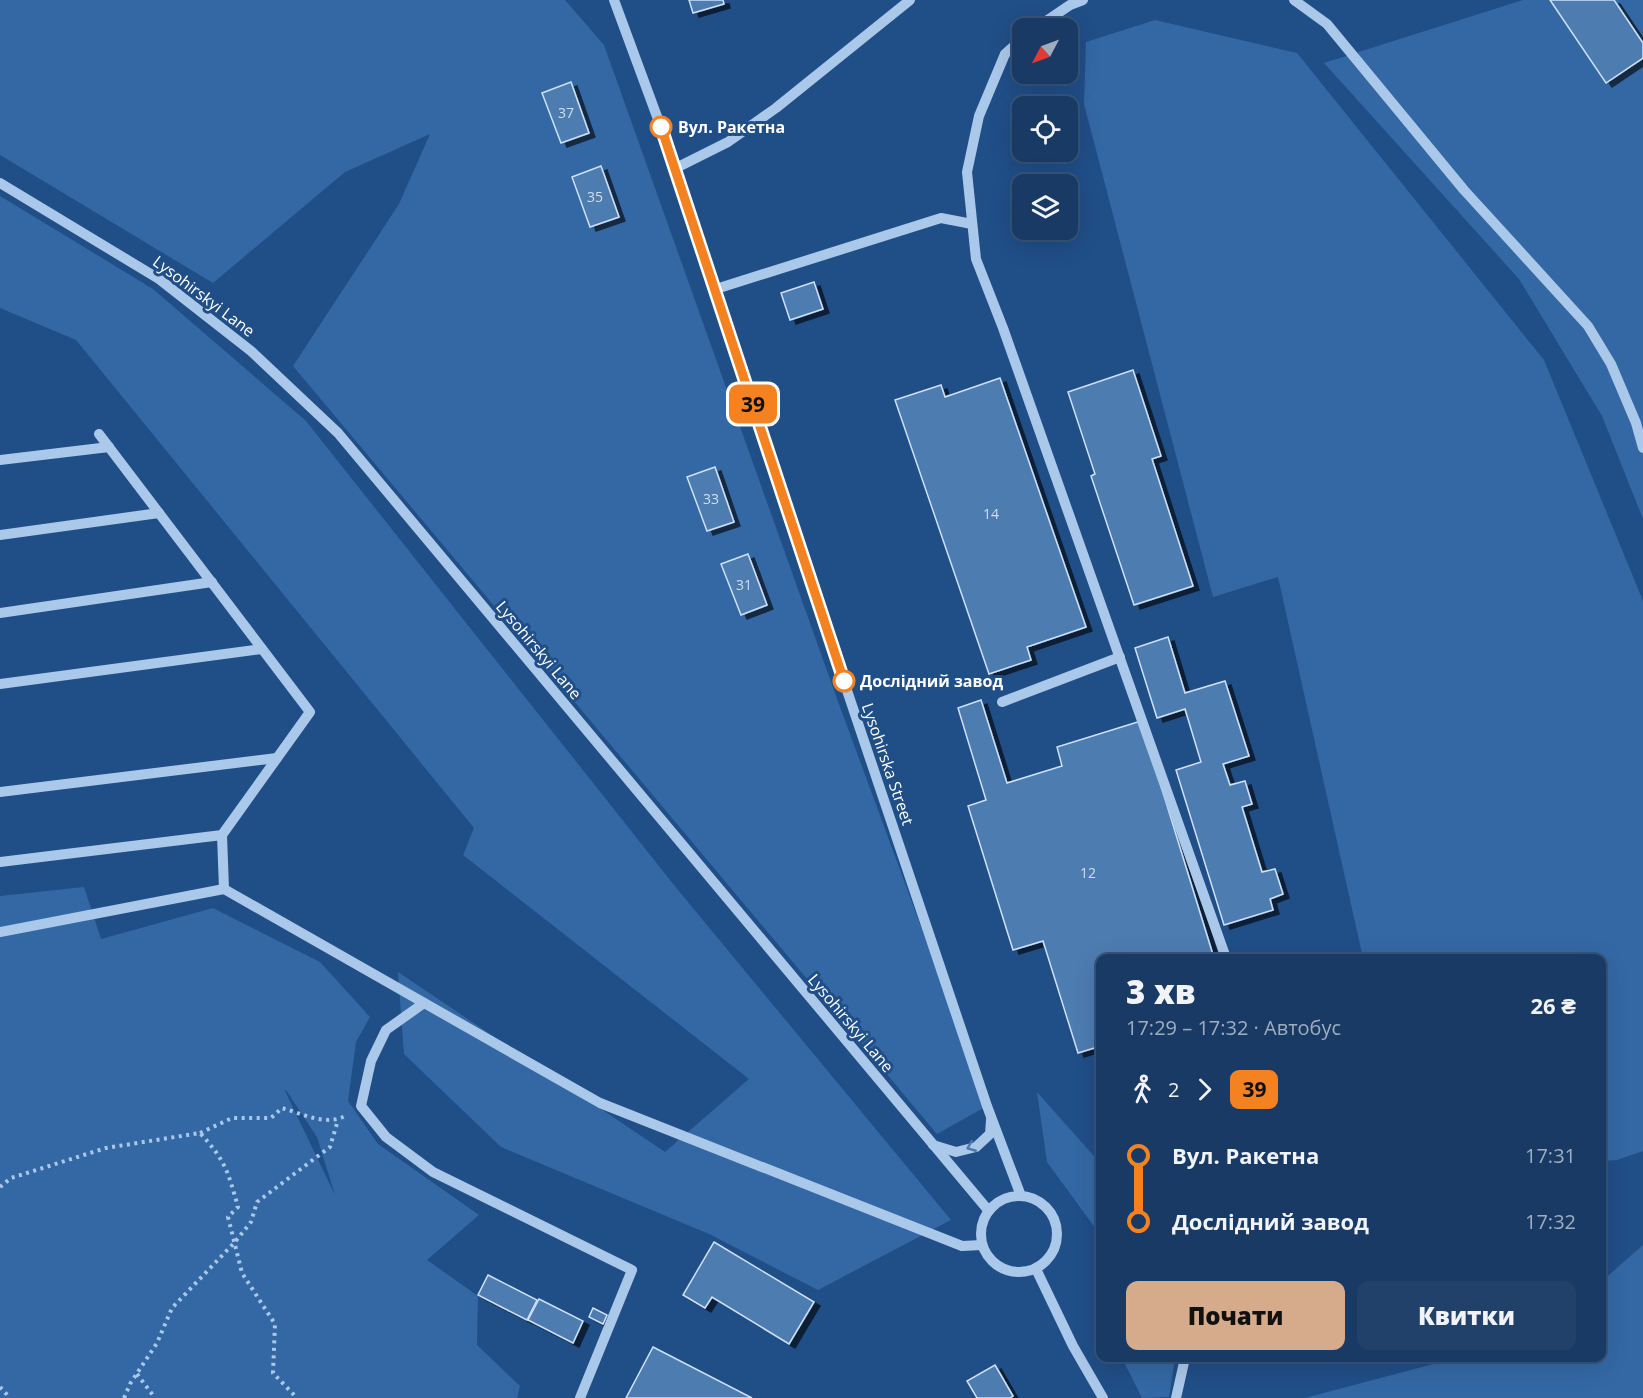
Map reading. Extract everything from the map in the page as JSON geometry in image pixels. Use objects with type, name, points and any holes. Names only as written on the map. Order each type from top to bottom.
[{"type":"street","name":"Lysohirska Street","points":[[614,0],[676,168],[826,625],[992,1118],[1021,1196]]},
{"type":"street","points":[[676,168],[728,142],[776,108],[910,0]]},
{"type":"street","points":[[1051,18],[1070,5],[1083,0]]},
{"type":"street","points":[[1294,0],[1327,24],[1464,190],[1588,326],[1611,364],[1636,423],[1643,448]]},
{"type":"street","points":[[1012,48],[1005,54],[979,116],[967,172],[976,259],[1003,328],[1225,954]]},
{"type":"street","name":"Lysohirskyi Lane","points":[[0,183],[159,279],[251,351],[338,433],[988,1210]]},
{"type":"street","points":[[716,289],[941,218],[972,224]]},
{"type":"street","points":[[99,434],[310,712],[222,835],[224,889]]},
{"type":"street","points":[[0,460],[109,447]]},
{"type":"street","points":[[0,535],[159,513]]},
{"type":"street","points":[[0,613],[212,582]]},
{"type":"street","points":[[0,684],[262,649]]},
{"type":"street","points":[[1002,702],[1120,657]]},
{"type":"street","points":[[0,792],[277,758]]},
{"type":"street","points":[[0,862],[222,835]]},
{"type":"street","points":[[0,932],[224,889],[600,1103],[962,1246],[982,1245]]},
{"type":"street","points":[[424,1003],[386,1030],[371,1061],[361,1106],[386,1137],[433,1172],[632,1269],[580,1398]]},
{"type":"street","points":[[933,1145],[956,1152],[976,1147],[990,1134],[992,1118]]},
{"type":"street","points":[[1021,1196],[1039,1202],[1052,1215],[1057,1233],[1053,1251],[1047,1261],[1036,1269],[1025,1272],[1007,1271],[991,1261],[982,1245],[981,1227],[988,1210],[1003,1199],[1021,1196]]},
{"type":"street","points":[[1036,1269],[1073,1346],[1102,1398]]},
{"type":"street","points":[[1176,1398],[1184,1362]]},
{"type":"path","points":[[0,1187],[11,1178],[106,1148],[200,1133],[232,1118],[271,1118],[282,1108],[328,1121],[338,1120],[361,1106]]},
{"type":"path","points":[[124,1398],[130,1384],[157,1343],[172,1308],[251,1222],[256,1202],[330,1148],[338,1120]]},
{"type":"path","points":[[200,1133],[218,1152],[228,1170],[238,1207],[228,1217],[242,1274],[275,1324],[273,1373],[297,1398]]},
{"type":"path","points":[[137,1374],[155,1398]]},
{"type":"path","points":[[0,1387],[10,1398]]},
{"type":"shaded area","points":[[0,0],[565,0],[604,45],[836,696],[987,1106],[937,1134],[293,366],[399,204],[430,134],[345,172],[213,283],[0,155]]},
{"type":"shaded area","points":[[1523,0],[1643,0],[1643,519],[1602,416],[1519,279],[1324,63]]},
{"type":"shaded area","points":[[1155,20],[1297,53],[1544,360],[1643,601],[1643,1151],[1617,1160],[1606,1161],[1606,954],[1362,954],[1278,577],[1213,597],[1084,104],[1086,42]]},
{"type":"shaded area","points":[[0,196],[153,289],[306,421],[678,890],[951,1220],[818,1290],[709,1234],[501,1147],[404,1054],[398,972],[665,1152],[749,1079],[463,855],[474,828],[76,340],[0,308]]},
{"type":"shaded area","points":[[84,887],[101,939],[213,908],[320,962],[370,1017],[356,1042],[348,1101],[378,1144],[479,1215],[427,1260],[478,1296],[477,1345],[520,1386],[517,1398],[0,1398],[0,896]],"holes":[[[286,1090],[317,1137],[335,1195]]]},
{"type":"shaded area","points":[[1037,1092],[1096,1158],[1096,1229],[1047,1162]]},
{"type":"shaded area","points":[[1643,1245],[1643,1398],[1305,1398],[1441,1362],[1606,1362],[1606,1277]]},
{"type":"shaded area","points":[[1124,1362],[1174,1362],[1169,1397],[1142,1398]]},
{"type":"building","points":[[689,0],[723,0],[724,4],[693,13]]},
{"type":"building","points":[[1550,0],[1614,0],[1643,43],[1643,58],[1606,83]]},
{"type":"building","points":[[571,82],[589,133],[561,143],[542,93]]},
{"type":"building","points":[[601,166],[619,217],[590,227],[572,177]]},
{"type":"building","points":[[814,282],[823,309],[790,320],[781,293]]},
{"type":"building","points":[[1133,370],[1161,456],[1152,459],[1193,586],[1134,605],[1091,476],[1095,474],[1068,392]]},
{"type":"building","points":[[1000,378],[1086,627],[1027,647],[1031,660],[989,674],[895,400],[941,385],[945,397]]},
{"type":"building","points":[[715,467],[734,522],[707,531],[687,477]]},
{"type":"building","points":[[748,554],[767,605],[741,615],[721,564]]},
{"type":"building","points":[[1168,637],[1185,693],[1225,681],[1249,756],[1223,764],[1230,785],[1245,781],[1252,804],[1242,807],[1262,872],[1275,869],[1283,894],[1270,899],[1273,910],[1224,925],[1176,770],[1201,762],[1185,709],[1157,718],[1135,648]]},
{"type":"building","points":[[981,700],[1007,783],[1062,766],[1057,747],[1141,721],[1213,954],[1096,954],[1096,1048],[1078,1053],[1043,941],[1013,950],[968,806],[986,800],[958,708]]},
{"type":"building","points":[[714,1242],[814,1302],[789,1344],[712,1297],[705,1308],[683,1295]]},
{"type":"building","points":[[488,1275],[537,1300],[527,1320],[478,1295]]},
{"type":"building","points":[[539,1299],[583,1321],[573,1343],[528,1320]]},
{"type":"building","points":[[593,1308],[607,1315],[603,1324],[589,1317]]},
{"type":"building","points":[[653,1347],[752,1398],[626,1398]]},
{"type":"building","points":[[995,1365],[1013,1396],[1010,1398],[977,1398],[967,1381]]},
{"type":"bus line","name":"39","points":[[661,127],[844,681]]},
{"type":"place","name":"Вул. Ракетна","points":[[661,127]]},
{"type":"place","name":"Дослідний завод","points":[[844,681]]}]
